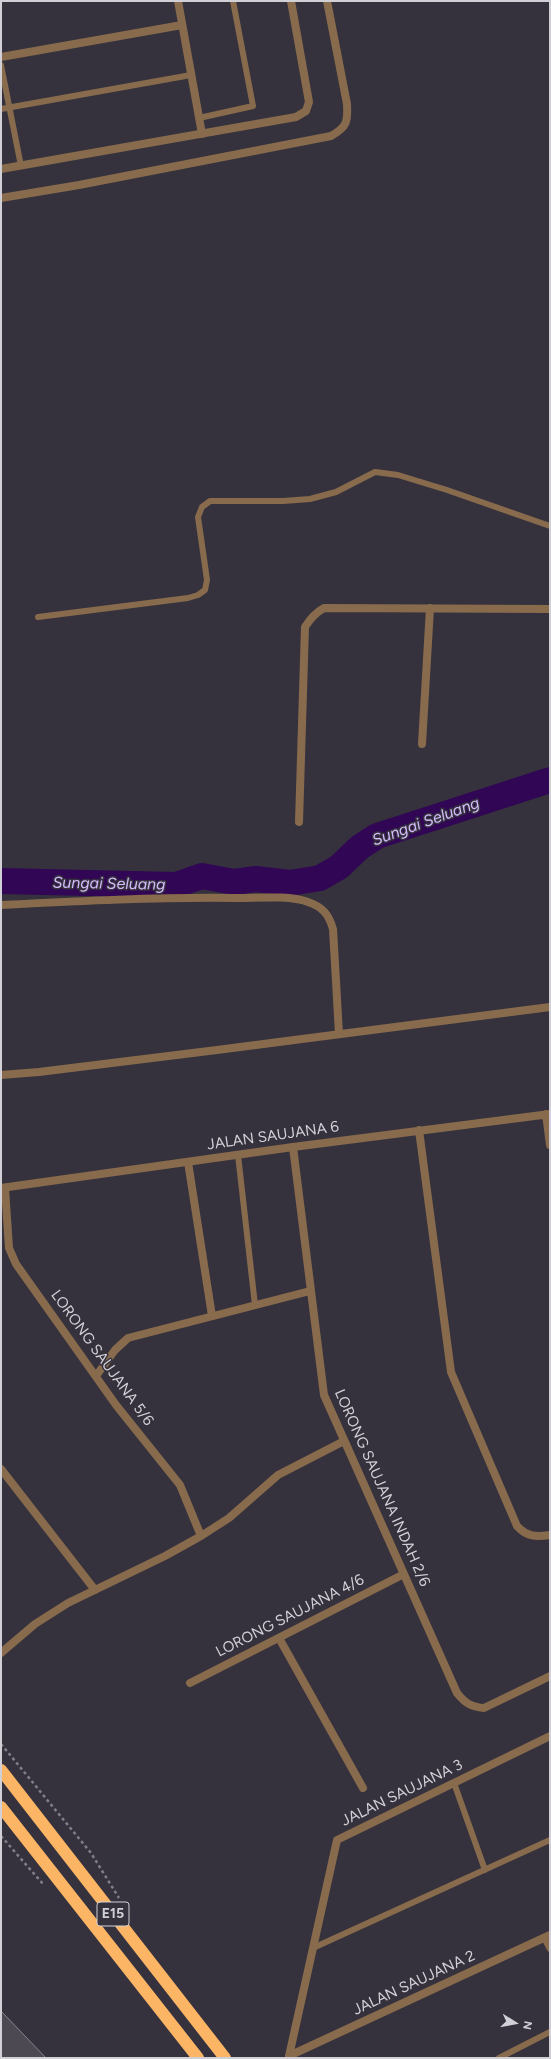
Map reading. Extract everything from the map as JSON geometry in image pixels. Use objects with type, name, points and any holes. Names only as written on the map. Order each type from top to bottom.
[{"type":"highway","name":"E15","points":[[1,1770],[225,2058]]},
{"type":"highway","name":"E15","points":[[1,1807],[198,2058]]},
{"type":"street","points":[[179,1],[202,134]]},
{"type":"street","points":[[1,169],[296,117],[306,111],[309,102],[291,1]]},
{"type":"street","points":[[1,198],[80,185],[323,137],[343,129],[348,119],[347,104],[327,1]]},
{"type":"street","points":[[1,57],[182,25]]},
{"type":"street","points":[[299,822],[305,627],[310,619],[324,608],[550,609]]},
{"type":"street","points":[[422,744],[430,608]]},
{"type":"street","points":[[1,905],[173,898],[286,899],[308,901],[323,908],[329,918],[333,930],[339,1034]]},
{"type":"street","points":[[1,1075],[46,1071],[550,1007]]},
{"type":"street","points":[[548,1114],[550,1145]]},
{"type":"street","name":"JALAN SAUJANA 6","points":[[3,1188],[238,1154],[548,1114]]},
{"type":"street","points":[[418,1130],[451,1372],[517,1526],[524,1533],[537,1537],[550,1535]]},
{"type":"street","name":"LORONG SAUJANA INDAH 2/6","points":[[293,1147],[324,1395],[457,1693],[464,1702],[473,1707],[484,1708],[550,1676]]},
{"type":"street","points":[[188,1162],[212,1316]]},
{"type":"street","name":"LORONG SAUJANA 5/6","points":[[3,1188],[9,1248],[16,1264],[116,1405],[180,1485],[201,1536]]},
{"type":"street","points":[[96,1376],[115,1350],[128,1338],[310,1291]]},
{"type":"street","points":[[1,1653],[35,1624],[68,1603],[165,1556],[201,1536],[230,1518],[278,1475],[344,1441]]},
{"type":"street","points":[[1,1469],[95,1590]]},
{"type":"street","name":"LORONG SAUJANA 4/6","points":[[190,1683],[404,1574]]},
{"type":"street","points":[[279,1638],[363,1788]]},
{"type":"street","name":"JALAN SAUJANA 3","points":[[290,2057],[337,1840],[550,1736]]},
{"type":"street","name":"JALAN SAUJANA 2","points":[[290,2057],[547,1936]]},
{"type":"lane","points":[[199,118],[253,106],[233,1]]},
{"type":"lane","points":[[1,65],[21,166]]},
{"type":"lane","points":[[1,110],[191,75]]},
{"type":"lane","points":[[38,616],[188,598],[198,595],[205,590],[207,580],[198,517],[202,507],[210,501],[283,501],[310,499],[336,492],[376,472],[398,475],[448,490],[550,526]]},
{"type":"lane","points":[[238,1154],[255,1305]]},
{"type":"lane","points":[[454,1783],[485,1870]]},
{"type":"lane","points":[[313,1948],[550,1840]]},
{"type":"lane","points":[[547,1936],[550,1949]]},
{"type":"lane","points":[[499,2058],[550,2032]]},
{"type":"path","points":[[1,1744],[91,1853]]},
{"type":"building","points":[[1,2011],[46,2058],[1,2058]]},
{"type":"waterway","name":"Sungai Seluang","points":[[1,881],[176,885],[202,876],[234,882],[256,879],[290,883],[320,878],[339,867],[360,847],[377,836],[550,780]]}]
